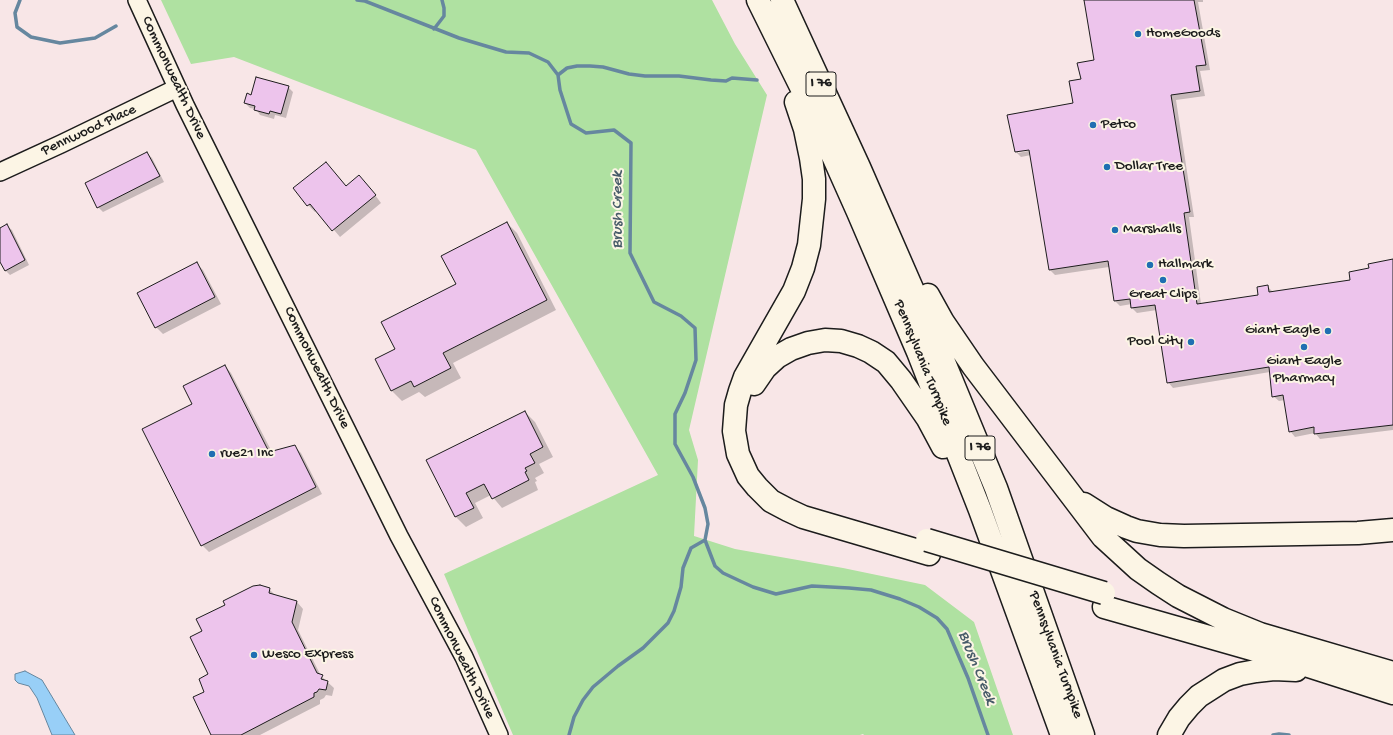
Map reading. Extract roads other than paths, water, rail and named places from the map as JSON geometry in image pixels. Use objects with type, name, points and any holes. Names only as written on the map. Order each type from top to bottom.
[{"type":"highway","name":"Pennsylvania Turnpike","points":[[758,0],[812,109],[858,212],[955,443],[1062,735]]},
{"type":"highway","name":"Pennsylvania Turnpike","points":[[782,0],[859,167],[941,355],[996,488],[1083,735]]},
{"type":"highway","points":[[771,26],[770,36],[773,46],[795,99],[805,129],[814,179],[814,207],[809,244],[803,268],[794,291],[745,377],[740,391],[736,405],[734,431],[738,454],[748,476],[757,487],[771,501],[788,510],[803,517],[928,547]]},
{"type":"highway","points":[[859,167],[915,272],[961,349],[1104,537],[1138,570],[1178,596],[1223,619],[1260,634]]},
{"type":"highway","points":[[1002,570],[966,499],[945,451],[928,419],[901,380],[886,362],[871,352],[858,346],[841,341],[825,340],[808,343],[791,349],[777,357],[765,368],[757,378],[752,388],[744,413],[743,427],[745,440],[749,453],[762,478],[783,497],[796,504],[928,547],[1104,600],[1393,693]]},
{"type":"highway","points":[[1073,497],[1116,523],[1137,531],[1160,535],[1350,534],[1393,530]]},
{"type":"highway","points":[[1104,600],[1260,634],[1393,674]]},
{"type":"highway","points":[[1170,735],[1189,706],[1199,696],[1224,680],[1240,674],[1274,669],[1326,672]]},
{"type":"street","name":"Commonwealth Drive","points":[[136,0],[177,88],[399,536],[464,657],[499,735]]},
{"type":"street","name":"Pennwood Place","points":[[0,172],[177,88]]},
{"type":"water","points":[[25,671],[42,680],[75,735],[52,735],[37,698],[29,686],[18,683],[15,680],[15,674]]},
{"type":"waterway","name":"Brush Creek","points":[[20,0],[15,13],[17,27],[31,37],[60,43],[95,38],[116,26]]},
{"type":"waterway","name":"Brush Creek","points":[[357,0],[365,1],[459,38],[506,52],[529,53],[548,62],[558,75],[560,90],[571,124],[586,133],[614,130],[631,143],[630,253],[654,302],[681,316],[695,328],[696,360],[685,393],[675,414],[675,444],[693,477],[705,508],[708,524],[705,540],[715,566],[723,573],[753,587],[776,594],[812,586],[871,590],[919,607],[937,618],[947,629],[968,678],[988,735]]},
{"type":"waterway","points":[[434,29],[444,16],[442,0]]},
{"type":"waterway","points":[[558,75],[567,68],[590,66],[603,67],[629,74],[645,76],[679,76],[726,81],[732,78],[757,80]]},
{"type":"waterway","points":[[569,735],[574,717],[583,700],[593,687],[643,648],[668,623],[674,611],[681,587],[683,568],[691,548],[705,540]]},
{"type":"waterway","points":[[1273,735],[1289,735]]},
{"type":"place","name":"HomeGoods","points":[[1138,34]]},
{"type":"place","name":"Petco","points":[[1093,125]]},
{"type":"place","name":"Dollar Tree","points":[[1107,167]]},
{"type":"place","name":"Marshalls","points":[[1115,230]]},
{"type":"place","name":"Hallmark","points":[[1150,265]]},
{"type":"place","name":"Great Clips","points":[[1163,280]]},
{"type":"place","name":"Giant Eagle","points":[[1328,331]]},
{"type":"place","name":"Pool City","points":[[1191,342]]},
{"type":"place","name":"Giant Eagle Pharmacy","points":[[1304,347]]},
{"type":"place","name":"rue21 Inc","points":[[212,454]]},
{"type":"place","name":"Wesco Express","points":[[254,655]]}]
